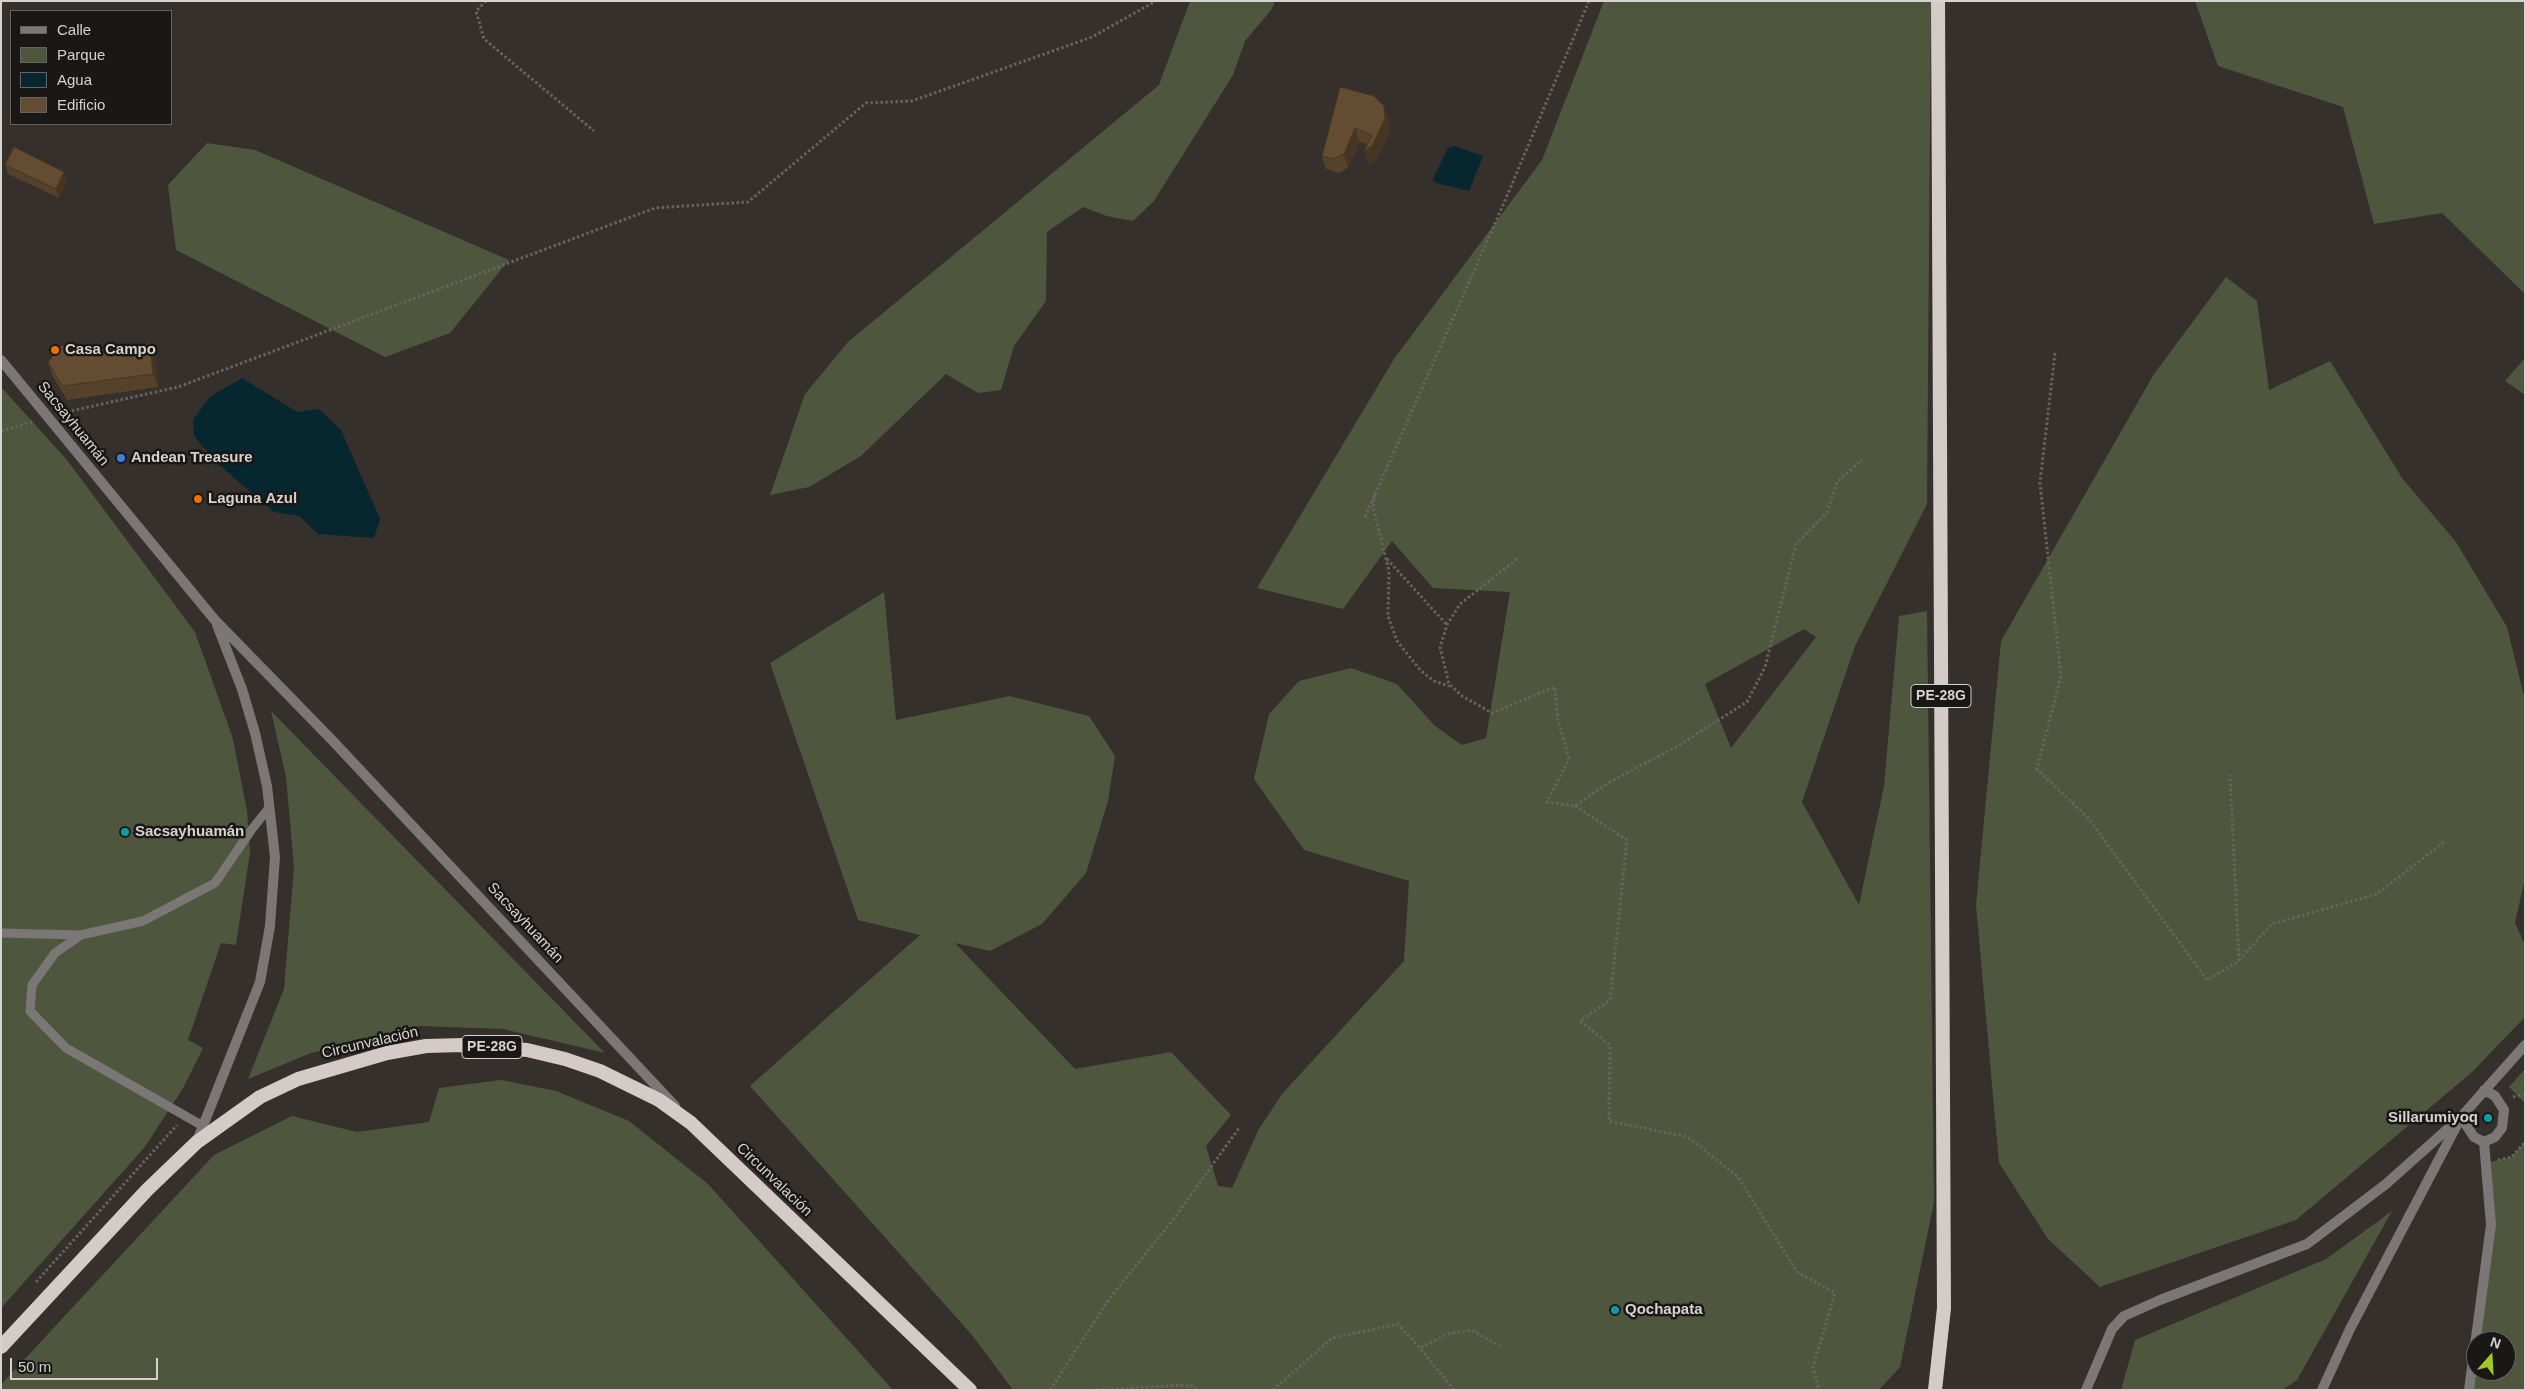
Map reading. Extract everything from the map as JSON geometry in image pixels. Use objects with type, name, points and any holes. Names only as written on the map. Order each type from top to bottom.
[{"type":"highway","name":"PE-28G","points":[[1934,1390],[1944,1308],[1938,1]]},
{"type":"highway","name":"Circunvalación","points":[[1,1347],[147,1190],[197,1142],[260,1097],[298,1079],[370,1057],[426,1046],[463,1045],[527,1050],[565,1059],[600,1071],[654,1098],[691,1123],[970,1390]]},
{"type":"street","name":"Sacsayhuamán","points":[[1,360],[214,619],[331,739],[691,1123]]},
{"type":"street","points":[[197,1142],[260,982],[270,926],[275,857],[267,786],[252,725],[242,689],[214,619]]},
{"type":"street","points":[[2086,1390],[2112,1329],[2124,1316],[2160,1300],[2307,1244],[2386,1184],[2461,1117],[2525,1045]]},
{"type":"street","points":[[2484,1090],[2500,1102],[2504,1119],[2502,1128],[2495,1137],[2484,1142]]},
{"type":"street","points":[[2461,1117],[2466,1128],[2474,1137],[2484,1142]]},
{"type":"street","points":[[2322,1390],[2350,1329],[2461,1117]]},
{"type":"street","points":[[2469,1390],[2491,1225],[2484,1142]]},
{"type":"lane","points":[[1,933],[81,935],[143,921],[215,883],[252,829],[269,808]]},
{"type":"lane","points":[[81,935],[55,953],[32,985],[30,1011],[66,1048],[203,1126]]},
{"type":"path","points":[[486,1],[476,11],[484,39],[594,131]]},
{"type":"path","points":[[1,431],[47,417],[178,386],[654,208],[748,202],[866,103],[912,101],[1083,41],[1156,1]]},
{"type":"path","points":[[1365,517],[1504,203],[1589,1]]},
{"type":"path","points":[[2055,353],[2040,483],[2061,676],[2037,769],[2089,819],[2207,980],[2239,961],[2272,924],[2377,894],[2444,842]]},
{"type":"path","points":[[1575,806],[1608,783],[1676,747],[1747,702],[1765,667],[1796,544],[1827,513],[1837,482],[1862,460]]},
{"type":"path","points":[[1376,489],[1374,507],[1390,586],[1388,616],[1397,641],[1421,671],[1434,681],[1452,687]]},
{"type":"path","points":[[1385,557],[1447,625]]},
{"type":"path","points":[[1517,559],[1460,604],[1447,625],[1440,647],[1449,684],[1462,696],[1492,713],[1555,687],[1558,720],[1569,759],[1547,802],[1575,806],[1627,840],[1610,1000],[1580,1021],[1610,1045],[1609,1121],[1688,1137],[1738,1178],[1797,1272],[1836,1292],[1813,1367],[1819,1390]]},
{"type":"path","points":[[2230,775],[2239,961]]},
{"type":"path","points":[[35,1283],[185,1115]]},
{"type":"path","points":[[1050,1390],[1109,1299],[1173,1220],[1239,1128]]},
{"type":"path","points":[[2486,1164],[2512,1157],[2525,1142]]},
{"type":"path","points":[[1273,1390],[1332,1338],[1398,1324],[1454,1390]]},
{"type":"path","points":[[1420,1348],[1448,1334],[1471,1330],[1500,1346]]},
{"type":"path","points":[[1091,1390],[1190,1385],[1198,1390]]},
{"type":"green space","points":[[1190,1],[1275,1],[1272,9],[1245,41],[1233,75],[1154,201],[1133,221],[1107,216],[1083,207],[1047,232],[1046,301],[1014,346],[1001,390],[978,393],[946,374],[861,456],[809,487],[770,495],[805,394],[848,342],[1159,85]]},
{"type":"green space","points":[[1604,1],[1931,1],[1927,504],[1855,646],[1802,802],[1859,905],[1884,786],[1899,616],[1927,611],[1934,1202],[1900,1367],[1879,1390],[1013,1390],[972,1335],[750,1086],[920,935],[858,920],[770,663],[884,592],[896,720],[1010,696],[1089,716],[1115,756],[1108,801],[1086,873],[1042,924],[990,951],[955,943],[1075,1069],[1171,1052],[1231,1115],[1206,1146],[1218,1186],[1232,1188],[1259,1129],[1282,1094],[1404,961],[1409,881],[1304,850],[1254,779],[1269,714],[1299,681],[1351,668],[1397,684],[1435,726],[1462,745],[1486,738],[1510,592],[1433,588],[1392,541],[1343,609],[1257,588],[1394,359],[1542,160]],"holes":[[[1804,629],[1816,637],[1731,748],[1705,684]]]},
{"type":"green space","points":[[2195,1],[2525,1],[2525,294],[2442,213],[2374,224],[2343,107],[2218,66]]},
{"type":"green space","points":[[207,143],[255,150],[509,260],[450,333],[385,357],[176,250],[168,185]]},
{"type":"green space","points":[[2226,277],[2257,301],[2269,390],[2330,361],[2402,478],[2456,542],[2507,627],[2525,700],[2525,878],[2515,923],[2525,945],[2525,1017],[2471,1073],[2296,1220],[2100,1287],[2048,1239],[1999,1163],[1976,905],[2001,641],[2154,374]]},
{"type":"green space","points":[[2525,358],[2525,395],[2505,381]]},
{"type":"green space","name":"Sacsayhuamán","points":[[1,387],[67,460],[195,632],[233,739],[247,811],[250,852],[236,945],[221,943],[188,1040],[203,1048],[182,1090],[144,1148],[1,1308]]},
{"type":"green space","points":[[271,711],[605,1053],[503,1029],[420,1026],[311,1053],[248,1079],[284,989],[294,868],[286,777]]},
{"type":"green space","points":[[2525,1069],[2525,1103],[2509,1087]]},
{"type":"green space","points":[[501,1080],[556,1091],[629,1121],[708,1184],[893,1390],[1,1390],[1,1385],[9,1376],[214,1155],[292,1116],[357,1132],[429,1122],[439,1088]]},
{"type":"green space","points":[[2525,1142],[2525,1390],[2469,1390],[2470,1381],[2516,1381],[2516,1331],[2477,1331],[2491,1225],[2486,1163],[2512,1157]]},
{"type":"green space","points":[[2392,1211],[2297,1380],[2282,1390],[2121,1390],[2135,1340],[2326,1259]]},
{"type":"water","points":[[1454,146],[1483,156],[1469,191],[1436,183],[1433,179],[1448,148]]},
{"type":"water","points":[[242,378],[297,412],[319,409],[341,430],[380,519],[374,538],[318,534],[299,516],[274,512],[217,463],[194,436],[193,420],[210,397]]},
{"type":"building","points":[[1340,87],[1374,96],[1384,106],[1385,119],[1372,146],[1364,151],[1372,136],[1355,128],[1344,154],[1334,159],[1322,156]]},
{"type":"building","points":[[14,147],[64,172],[56,189],[5,165]]},
{"type":"building","points":[[150,343],[153,374],[62,386],[48,362],[62,345],[75,353]]},
{"type":"place","name":"Casa Campo","points":[[55,350]]},
{"type":"place","name":"Andean Treasure","points":[[121,458]]},
{"type":"place","name":"Laguna Azul","points":[[198,499]]},
{"type":"place","name":"Sacsayhuamán","points":[[125,832]]},
{"type":"place","name":"Sillarumiyoq","points":[[2488,1118]]},
{"type":"place","name":"Qochapata","points":[[1615,1310]]}]
